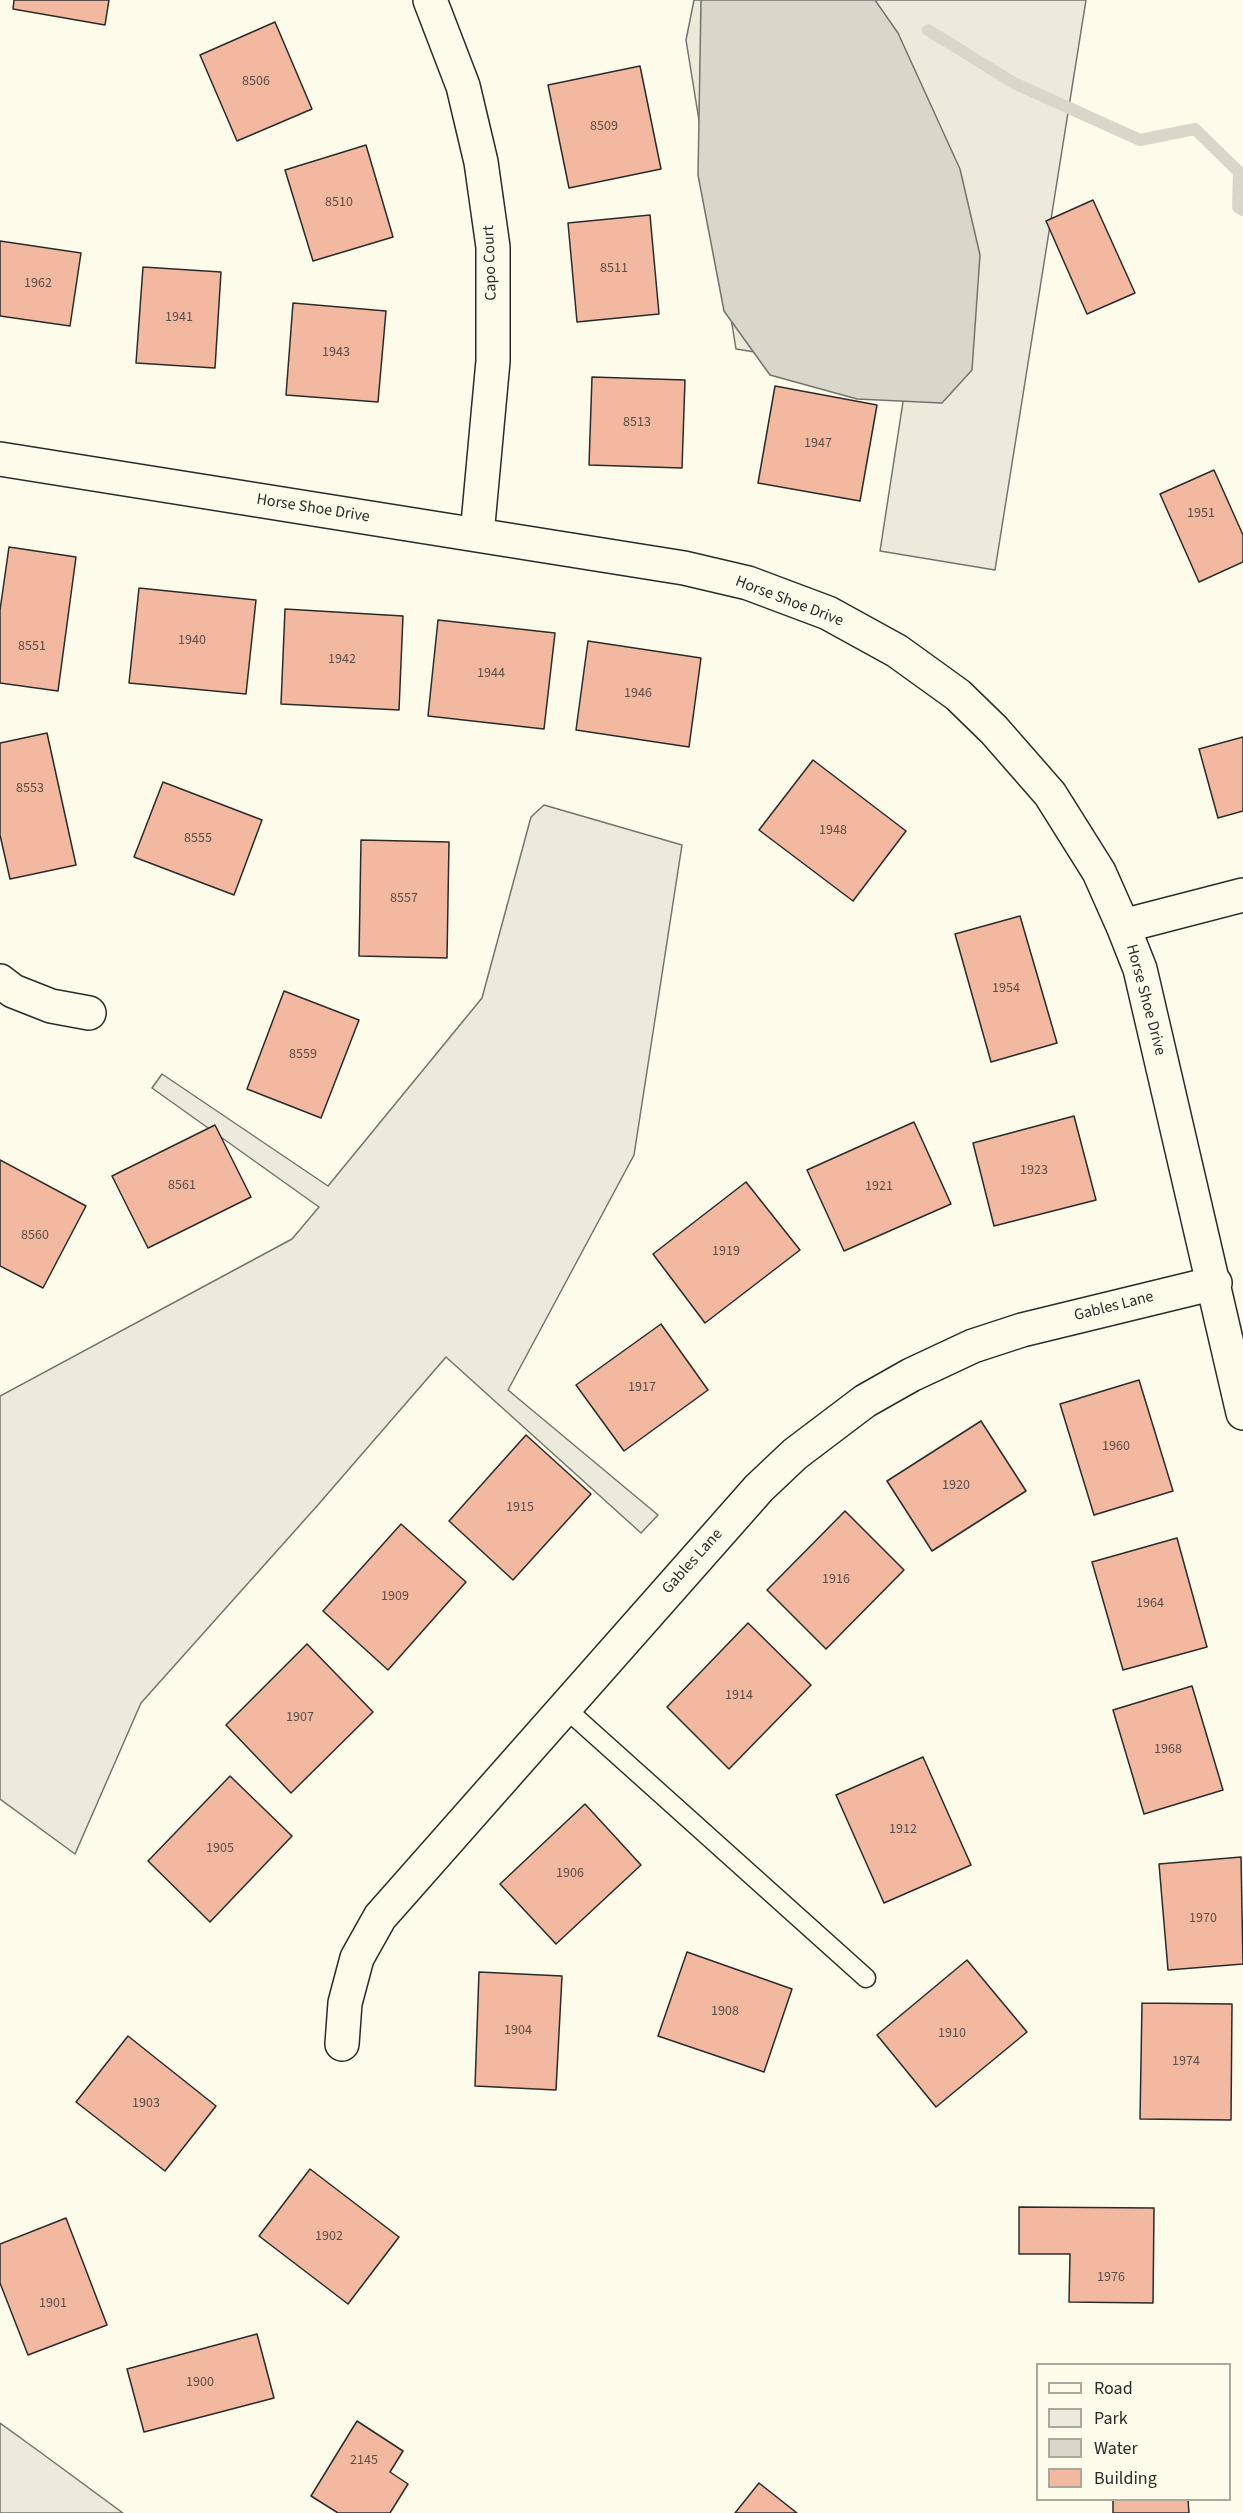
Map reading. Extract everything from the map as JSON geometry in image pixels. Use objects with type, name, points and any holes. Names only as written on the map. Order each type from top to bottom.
[{"type":"street","name":"Capo Court","points":[[430,0],[463,86],[482,162],[493,247],[493,361],[477,535]]},
{"type":"street","name":"Horse Shoe Drive","points":[[0,459],[684,568],[748,584],[828,613],[897,651],[958,695],[994,730],[1050,794],[1099,872],[1123,926],[1140,969],[1215,1283],[1243,1413]]},
{"type":"street","points":[[1123,926],[1243,895]]},
{"type":"street","points":[[0,981],[13,991],[51,1006],[89,1013]]},
{"type":"street","name":"Gables Lane","points":[[342,2044],[345,2003],[357,1958],[380,1917],[759,1488],[795,1454],[865,1401],[911,1375],[993,1340],[1022,1330],[1215,1283]]},
{"type":"lane","points":[[564,1707],[866,1978]]},
{"type":"green space","points":[[694,0],[1086,0],[995,570],[880,551],[907,376],[736,349],[686,40]]},
{"type":"green space","points":[[544,805],[682,845],[634,1155],[508,1390],[658,1515],[641,1533],[446,1357],[141,1703],[75,1854],[0,1799],[0,1396],[292,1239],[319,1207],[152,1088],[162,1074],[328,1186],[482,998],[531,817]]},
{"type":"green space","points":[[0,2423],[40,2452],[123,2513],[0,2513]]},
{"type":"water","points":[[701,0],[875,0],[898,33],[960,169],[980,255],[972,370],[942,403],[857,399],[770,375],[724,311],[698,175]]},
{"type":"building","points":[[14,0],[109,0],[105,25],[13,9]]},
{"type":"building","points":[[275,22],[312,109],[237,141],[200,55]]},
{"type":"building","points":[[640,66],[661,169],[569,188],[548,85]]},
{"type":"building","points":[[366,145],[393,237],[313,261],[285,170]]},
{"type":"building","points":[[1093,200],[1135,293],[1087,314],[1046,221]]},
{"type":"building","points":[[650,215],[659,314],[577,322],[568,223]]},
{"type":"building","points":[[0,241],[81,253],[70,326],[0,316]]},
{"type":"building","points":[[143,267],[221,272],[215,368],[136,363]]},
{"type":"building","points":[[293,303],[386,311],[378,402],[286,395]]},
{"type":"building","points":[[592,377],[685,380],[682,468],[589,465]]},
{"type":"building","points":[[775,386],[877,405],[860,501],[758,483]]},
{"type":"building","points":[[1214,470],[1243,535],[1243,562],[1199,582],[1160,494]]},
{"type":"building","points":[[9,547],[76,557],[58,691],[0,683],[0,610]]},
{"type":"building","points":[[139,588],[256,600],[246,694],[129,683]]},
{"type":"building","points":[[285,609],[403,616],[399,710],[281,704]]},
{"type":"building","points":[[438,620],[555,633],[544,729],[428,716]]},
{"type":"building","points":[[588,641],[701,658],[689,747],[576,730]]},
{"type":"building","points":[[47,733],[76,865],[10,879],[0,835],[0,743]]},
{"type":"building","points":[[1243,737],[1243,811],[1218,818],[1199,749]]},
{"type":"building","points":[[813,760],[906,831],[853,901],[759,830]]},
{"type":"building","points":[[163,782],[262,820],[234,895],[134,857]]},
{"type":"building","points":[[361,840],[449,842],[447,958],[359,956]]},
{"type":"building","points":[[1020,916],[1057,1043],[991,1062],[955,934]]},
{"type":"building","points":[[284,991],[359,1020],[321,1118],[247,1089]]},
{"type":"building","points":[[1074,1116],[1096,1200],[994,1226],[973,1143]]},
{"type":"building","points":[[914,1122],[951,1204],[844,1251],[807,1170]]},
{"type":"building","points":[[215,1125],[251,1197],[148,1248],[112,1176]]},
{"type":"building","points":[[0,1160],[86,1206],[43,1288],[0,1266]]},
{"type":"building","points":[[746,1182],[800,1250],[705,1323],[653,1254]]},
{"type":"building","points":[[661,1324],[708,1390],[624,1451],[576,1385]]},
{"type":"building","points":[[1139,1380],[1173,1491],[1094,1515],[1060,1404]]},
{"type":"building","points":[[981,1421],[1026,1491],[932,1551],[887,1481]]},
{"type":"building","points":[[526,1435],[591,1494],[513,1580],[449,1521]]},
{"type":"building","points":[[845,1511],[904,1570],[826,1649],[767,1590]]},
{"type":"building","points":[[401,1524],[466,1582],[388,1670],[323,1611]]},
{"type":"building","points":[[1177,1538],[1207,1647],[1123,1670],[1092,1562]]},
{"type":"building","points":[[748,1623],[811,1685],[729,1769],[667,1707]]},
{"type":"building","points":[[307,1644],[373,1712],[291,1793],[226,1725]]},
{"type":"building","points":[[1192,1686],[1223,1790],[1144,1814],[1113,1710]]},
{"type":"building","points":[[923,1757],[971,1865],[884,1903],[836,1795]]},
{"type":"building","points":[[230,1776],[292,1836],[210,1922],[148,1861]]},
{"type":"building","points":[[585,1804],[641,1865],[556,1944],[500,1884]]},
{"type":"building","points":[[1241,1857],[1243,1964],[1168,1970],[1159,1864]]},
{"type":"building","points":[[687,1952],[792,1989],[764,2072],[658,2036]]},
{"type":"building","points":[[967,1960],[1027,2032],[936,2107],[877,2035]]},
{"type":"building","points":[[479,1972],[562,1976],[556,2090],[475,2086]]},
{"type":"building","points":[[1142,2003],[1232,2004],[1231,2120],[1140,2119]]},
{"type":"building","points":[[128,2036],[216,2106],[165,2171],[76,2102]]},
{"type":"building","points":[[310,2169],[399,2237],[348,2304],[259,2236]]},
{"type":"building","points":[[1019,2207],[1154,2208],[1153,2303],[1069,2302],[1070,2254],[1019,2254]]},
{"type":"building","points":[[66,2218],[107,2325],[28,2355],[0,2283],[0,2244]]},
{"type":"building","points":[[257,2334],[274,2398],[144,2432],[127,2369]]},
{"type":"building","points":[[357,2421],[403,2451],[390,2472],[408,2484],[390,2513],[338,2513],[311,2496]]},
{"type":"building","points":[[759,2483],[797,2513],[735,2513]]},
{"type":"building","points":[[1113,2501],[1188,2501],[1189,2513],[1113,2513]]},
{"type":"waterway","points":[[928,30],[1014,83],[1140,140],[1195,129],[1239,172],[1238,207],[1243,210]]}]
